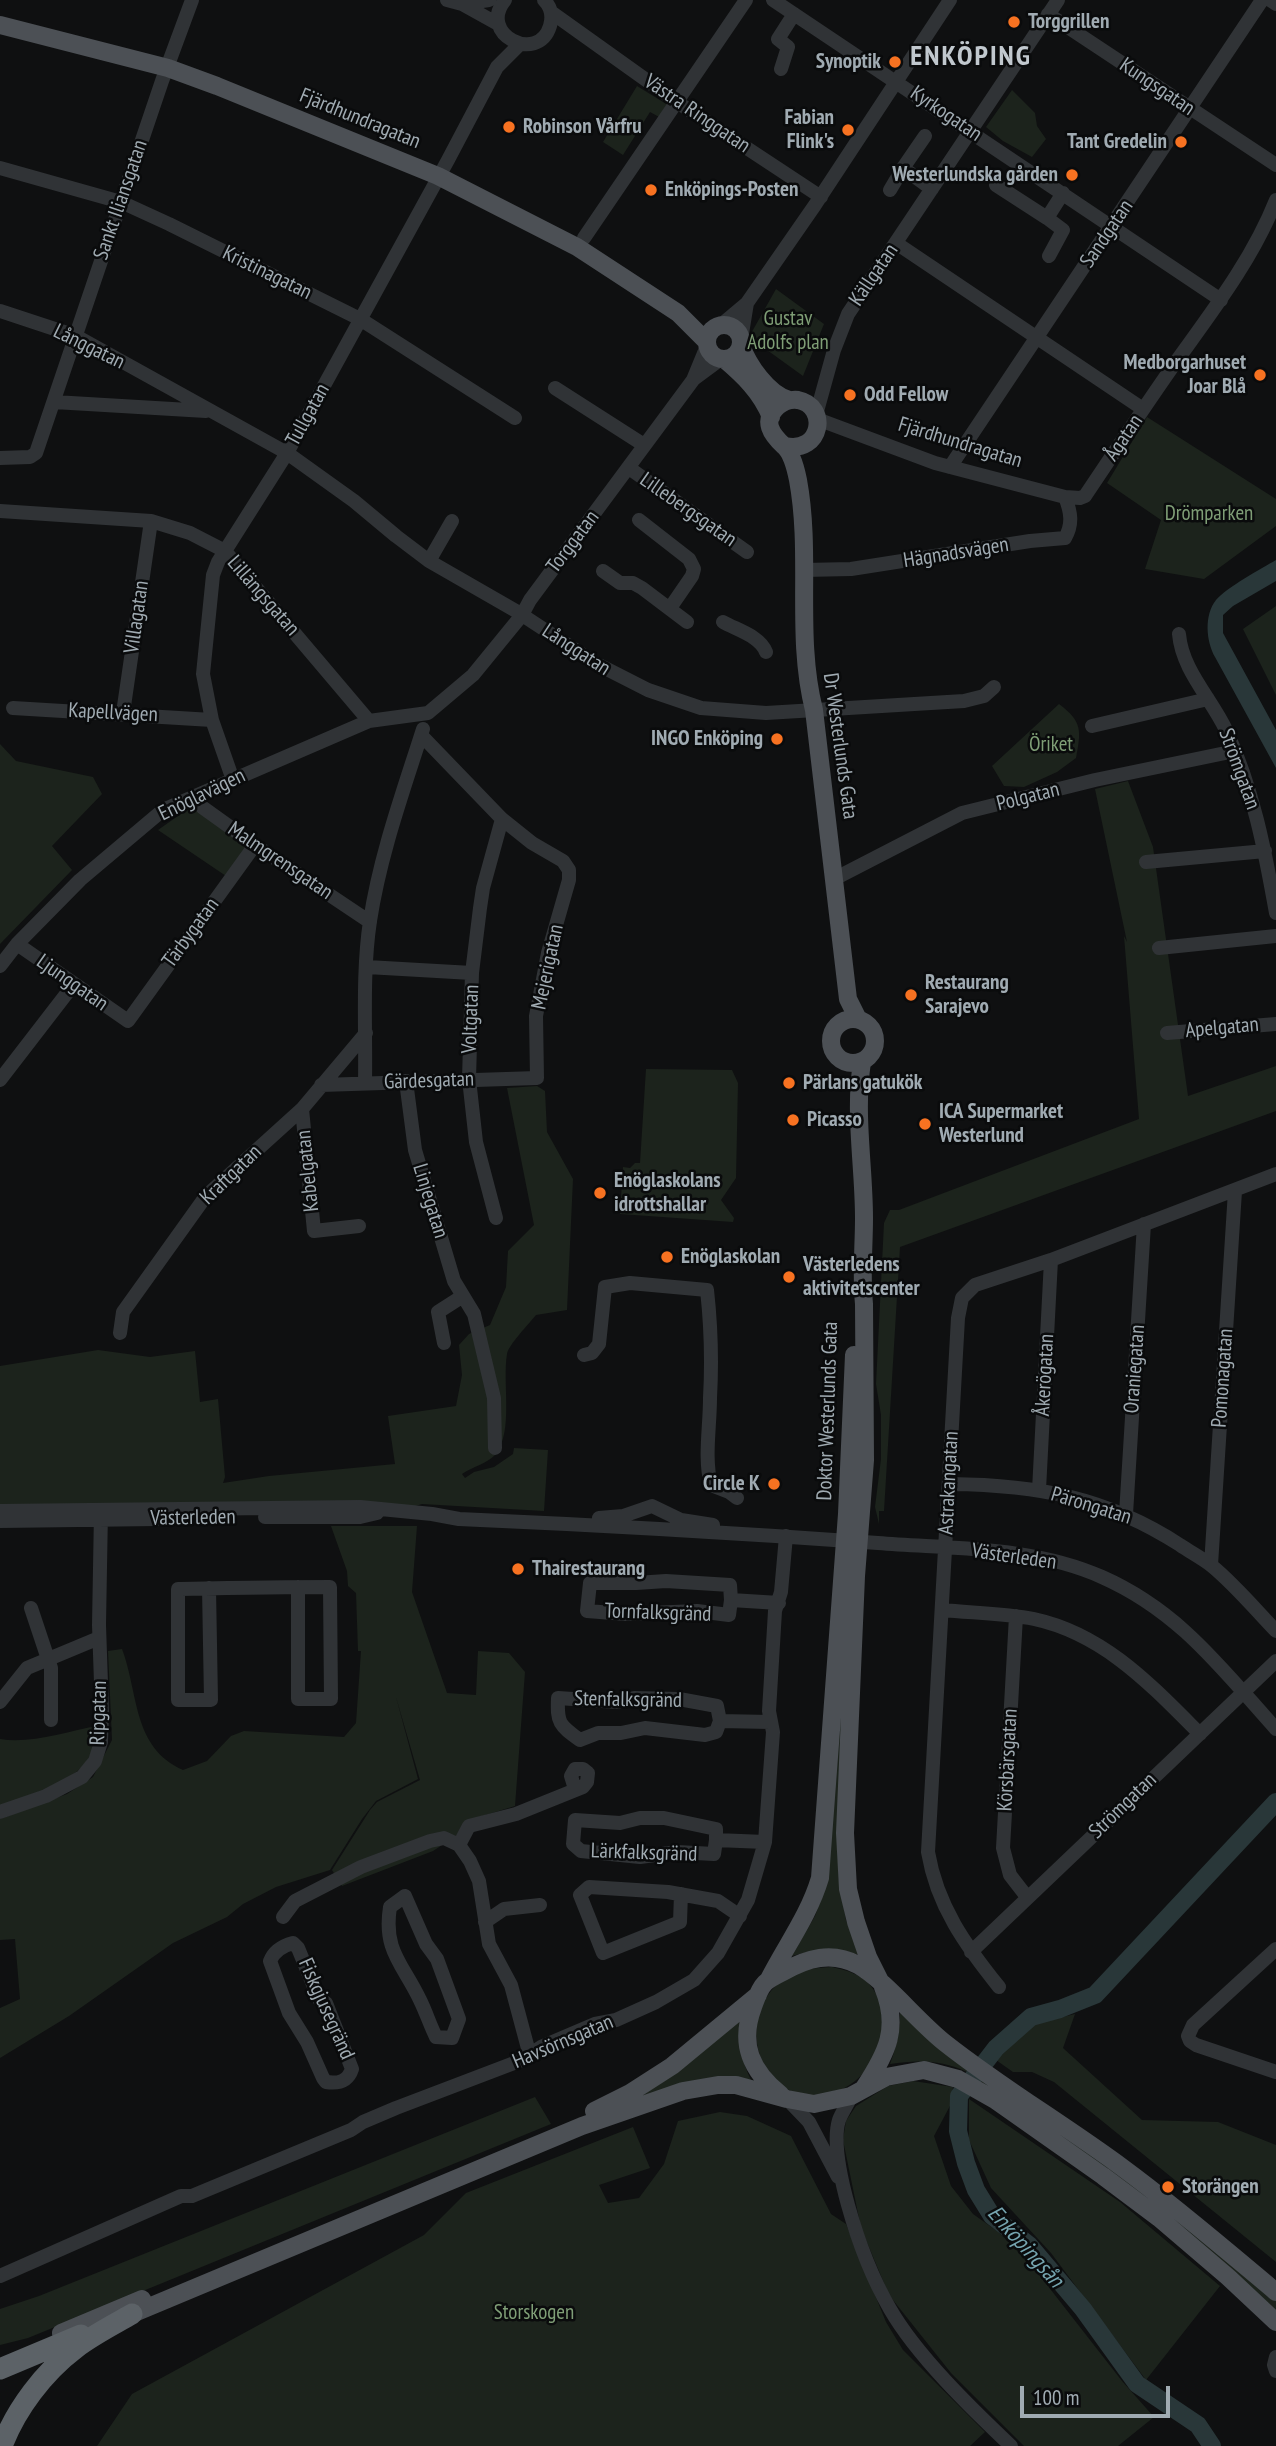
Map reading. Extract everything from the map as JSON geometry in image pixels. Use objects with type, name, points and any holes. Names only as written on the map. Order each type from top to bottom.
[{"type":"highway","points":[[0,2369],[132,2314]]},
{"type":"highway","points":[[2,2446],[20,2409],[58,2363],[77,2347],[132,2314]]},
{"type":"highway","points":[[0,2352],[26,2348]]},
{"type":"highway","points":[[0,2359],[26,2348]]},
{"type":"main road","name":"Fjärdhundragatan","points":[[0,25],[168,68],[438,176],[577,247],[678,313],[706,344]]},
{"type":"main road","name":"Fjärdhundragatan","points":[[678,313],[720,325]]},
{"type":"main road","points":[[771,417],[753,387],[722,359],[712,355],[706,344],[709,331],[720,325],[733,327],[746,358],[773,393],[812,408],[814,428],[801,447],[785,446]]},
{"type":"main road","points":[[722,359],[738,352],[741,343]]},
{"type":"main road","points":[[771,417],[774,409],[793,400]]},
{"type":"main road","name":"Dr Westerlunds Gata","points":[[771,417],[771,431],[778,443],[785,446],[797,474],[801,498],[804,644],[808,687],[814,710],[850,1020],[834,1029],[831,1043],[838,1057],[855,1062],[864,1218],[862,1283]]},
{"type":"main road","name":"Dr Westerlunds Gata","points":[[801,498],[814,428]]},
{"type":"main road","points":[[850,1020],[868,1024],[875,1034],[876,1042],[869,1056],[855,1062]]},
{"type":"main road","name":"Doktor Westerlunds Gata","points":[[763,1988],[802,1924],[813,1902],[820,1878],[852,1541],[865,1460],[862,1283]]},
{"type":"main road","name":"Doktor Westerlunds Gata","points":[[852,1541],[856,1576],[845,1833],[848,1889],[856,1922],[881,1984]]},
{"type":"main road","points":[[26,2348],[588,2114],[630,2093],[672,2066],[763,1988],[807,1959],[826,1957],[845,1960],[859,1966],[946,2043],[1124,2168],[1276,2292]]},
{"type":"main road","points":[[858,2092],[887,2047],[892,2021],[890,2005],[881,1984]]},
{"type":"main road","points":[[763,1988],[748,2019],[746,2041],[751,2061],[765,2082],[786,2099]]},
{"type":"main road","points":[[132,2314],[557,2136],[682,2091],[736,2085],[814,2104],[858,2092],[886,2077],[924,2070],[958,2079],[995,2100],[1158,2218],[1276,2322]]},
{"type":"main road","points":[[1212,2239],[1238,2253],[1276,2281]]},
{"type":"street","name":"Sankt Iliansgatan","points":[[0,458],[34,456],[192,0]]},
{"type":"street","points":[[447,0],[462,4],[520,44]]},
{"type":"street","points":[[462,4],[489,0]]},
{"type":"street","name":"Tullgatan","points":[[496,67],[500,28],[498,14],[505,0]]},
{"type":"street","points":[[583,238],[746,0]]},
{"type":"street","name":"Kyrkogatan","points":[[773,0],[1220,300]]},
{"type":"street","points":[[720,325],[747,303],[821,197],[950,0]]},
{"type":"street","name":"Källgatan","points":[[814,428],[834,350],[848,314],[1058,0]]},
{"type":"street","name":"Sandgatan","points":[[950,467],[1262,0]]},
{"type":"street","points":[[1270,0],[1276,4]]},
{"type":"street","points":[[548,4],[548,31],[575,29]]},
{"type":"street","name":"Västra Ringgatan","points":[[548,4],[558,19],[821,197]]},
{"type":"street","points":[[781,69],[788,47],[778,39],[794,14]]},
{"type":"street","name":"Kungsgatan","points":[[1048,14],[1271,163],[1276,174]]},
{"type":"street","name":"Tullgatan","points":[[233,780],[212,720],[203,674],[214,575],[225,551],[286,453],[496,67],[520,44],[534,43],[548,31]]},
{"type":"street","points":[[890,190],[925,136]]},
{"type":"street","name":"Kristinagatan","points":[[0,168],[121,202],[360,319],[515,418]]},
{"type":"street","points":[[903,168],[932,189]]},
{"type":"street","points":[[996,186],[1063,230],[1049,256]]},
{"type":"street","points":[[1047,218],[1063,193]]},
{"type":"street","name":"Ågatan","points":[[1065,497],[1080,499],[1085,496],[1143,408],[1220,300],[1272,219],[1276,200]]},
{"type":"street","points":[[896,243],[1143,408]]},
{"type":"street","points":[[741,343],[747,303]]},
{"type":"street","name":"Långgatan","points":[[0,311],[76,336],[286,453],[355,501],[429,561],[522,615],[621,678],[677,701],[701,708],[766,713],[975,699],[994,687]]},
{"type":"street","name":"Torggatan","points":[[693,380],[706,344]]},
{"type":"street","name":"Torggatan","points":[[426,714],[473,675],[522,615],[530,600],[693,380],[722,359]]},
{"type":"street","name":"Källgatan","points":[[793,400],[806,396],[830,368]]},
{"type":"street","name":"Lillebergsgatan","points":[[555,388],[644,445]]},
{"type":"street","name":"Långgatan","points":[[54,402],[210,412]]},
{"type":"street","name":"Fjärdhundragatan","points":[[814,428],[843,429],[950,467],[1065,497]]},
{"type":"street","name":"Lillebergsgatan","points":[[629,468],[747,552]]},
{"type":"street","name":"Hägnadsvägen","points":[[804,570],[851,569],[1065,538],[1071,520],[1065,497]]},
{"type":"street","name":"Lillängsgatan","points":[[0,511],[150,521],[190,533],[225,551],[369,721]]},
{"type":"street","points":[[639,520],[689,559],[694,569],[670,608]]},
{"type":"street","name":"Villagatan","points":[[123,713],[150,521]]},
{"type":"street","points":[[429,561],[452,521]]},
{"type":"street","points":[[603,571],[620,583],[633,583],[687,622]]},
{"type":"street","points":[[723,622],[756,640],[766,652]]},
{"type":"street","name":"Strömgatan","points":[[1179,634],[1186,663],[1226,729],[1248,786],[1265,851],[1276,913]]},
{"type":"street","points":[[1092,726],[1208,699]]},
{"type":"street","name":"Kapellvägen","points":[[13,708],[212,720]]},
{"type":"street","points":[[365,1083],[370,922],[394,818],[426,714]]},
{"type":"street","name":"Enöglavägen","points":[[0,966],[17,944],[80,880],[163,810],[369,721],[426,714]]},
{"type":"street","points":[[421,735],[502,819]]},
{"type":"street","name":"Polgatan","points":[[834,879],[962,813],[1095,780],[1235,751]]},
{"type":"street","name":"Malmgrensgatan","points":[[194,796],[202,807],[255,845],[370,922]]},
{"type":"street","name":"Mejerigatan","points":[[502,819],[532,843],[562,860],[570,874],[548,953],[536,1016],[537,1078]]},
{"type":"street","name":"Voltgatan","points":[[496,1219],[476,1142],[469,1079],[472,973],[483,888],[502,819]]},
{"type":"street","name":"Tärbygatan","points":[[128,1021],[255,845]]},
{"type":"street","points":[[1146,862],[1265,851]]},
{"type":"street","points":[[1159,948],[1276,936]]},
{"type":"street","name":"Ljunggatan","points":[[17,944],[128,1021]]},
{"type":"street","points":[[367,967],[472,973]]},
{"type":"street","points":[[0,1080],[74,984]]},
{"type":"street","name":"Apelgatan","points":[[1167,1033],[1276,1024]]},
{"type":"street","name":"Kraftgatan","points":[[120,1333],[123,1312],[206,1196],[302,1109],[366,1033]]},
{"type":"street","name":"Gärdesgatan","points":[[321,1086],[537,1078]]},
{"type":"street","name":"Linjegatan","points":[[406,1082],[415,1150],[454,1281],[474,1314],[494,1398],[495,1448]]},
{"type":"street","name":"Kabelgatan","points":[[302,1109],[314,1231],[359,1226]]},
{"type":"street","name":"Astrakangatan","points":[[999,1987],[971,1952],[937,1892],[928,1852],[958,1318],[962,1298],[975,1285],[1051,1260],[1276,1174]]},
{"type":"street","name":"Pomonagatan","points":[[1211,1565],[1234,1191]]},
{"type":"street","name":"Oraniegatan","points":[[1126,1514],[1144,1224]]},
{"type":"street","name":"Åkerögatan","points":[[1040,1490],[1051,1260]]},
{"type":"street","points":[[584,1355],[592,1353],[599,1344],[605,1287],[630,1283],[706,1290],[711,1348],[708,1475],[711,1485],[729,1492],[737,1499]]},
{"type":"street","points":[[444,1343],[438,1312],[463,1296]]},
{"type":"street","name":"Pärongatan","points":[[950,1484],[1040,1490],[1075,1497],[1126,1514],[1153,1527],[1211,1565],[1276,1631]]},
{"type":"street","name":"Västerleden","points":[[432,1514],[460,1509],[594,1518],[623,1516],[652,1506],[681,1520],[715,1525],[734,1533]]},
{"type":"street","name":"Västerleden","points":[[0,1521],[360,1507],[459,1519],[786,1536],[1041,1557],[1102,1576],[1145,1600],[1179,1625],[1276,1729]]},
{"type":"street","name":"Västerleden","points":[[0,1511],[101,1515]]},
{"type":"street","points":[[637,1511],[635,1518],[642,1529]]},
{"type":"street","name":"Ripgatan","points":[[0,1812],[46,1796],[82,1777],[95,1760],[101,1742],[101,1515]]},
{"type":"street","name":"Havsörnsgatan","points":[[0,2276],[181,2196],[192,2196],[351,2130],[396,2108],[530,2056],[541,2047],[595,2024],[634,2013],[680,1990],[707,1968],[740,1916],[754,1885],[765,1842],[773,1732],[770,1721],[775,1611],[779,1603],[786,1536]]},
{"type":"street","name":"Tornfalksgränd","points":[[666,1581],[730,1585],[731,1600],[729,1615],[697,1611],[626,1614],[587,1611],[590,1583],[666,1581]]},
{"type":"street","points":[[209,1588],[211,1700],[178,1700],[178,1589],[209,1588],[298,1587],[330,1587],[331,1699],[298,1699],[298,1587]]},
{"type":"street","name":"Tornfalksgränd","points":[[731,1600],[779,1603]]},
{"type":"street","points":[[31,1608],[51,1668],[51,1720]]},
{"type":"street","points":[[942,1610],[1016,1616],[1054,1624],[1098,1644],[1148,1682],[1200,1734]]},
{"type":"street","name":"Körsbärsgatan","points":[[1016,1616],[1003,1848],[1010,1875],[1027,1897]]},
{"type":"street","points":[[0,1702],[27,1668],[99,1638]]},
{"type":"street","name":"Strömgatan","points":[[971,1952],[1276,1661]]},
{"type":"street","name":"Stenfalksgränd","points":[[558,1698],[617,1702],[634,1698],[679,1699],[717,1706],[720,1721],[716,1732],[705,1735],[645,1728],[621,1733],[598,1733],[580,1740],[561,1726],[557,1719],[558,1698]]},
{"type":"street","name":"Stenfalksgränd","points":[[720,1721],[770,1721]]},
{"type":"street","points":[[460,1845],[469,1826],[524,1811],[575,1789]]},
{"type":"street","name":"Lärkfalksgränd","points":[[640,1818],[664,1818],[716,1829],[716,1840],[714,1854],[677,1852],[640,1857],[581,1851],[573,1844],[575,1820],[620,1823],[640,1818]]},
{"type":"street","points":[[284,1917],[295,1901],[374,1862],[430,1841],[444,1839],[460,1845],[479,1881],[493,1954],[511,1985],[530,2056]]},
{"type":"street","name":"Lärkfalksgränd","points":[[716,1840],[765,1842]]},
{"type":"street","points":[[681,1894],[680,1922],[603,1953],[580,1895],[589,1887],[681,1894],[718,1900],[740,1916]]},
{"type":"street","points":[[405,1896],[426,1944],[437,1959],[459,2019],[452,2038],[436,2037],[419,1997],[392,1950],[386,1927],[390,1907],[405,1896]]},
{"type":"street","points":[[485,1922],[504,1909],[540,1905]]},
{"type":"street","name":"Fiskgjusegränd","points":[[293,1943],[298,1948],[319,1999],[326,2003],[352,2068],[350,2076],[340,2082],[326,2082],[323,2078],[307,2042],[289,2013],[270,1961],[282,1946],[293,1943]]},
{"type":"street","points":[[1276,1949],[1193,2025],[1188,2036],[1196,2045],[1276,2072]]},
{"type":"street","points":[[858,2092],[839,2121],[838,2138],[844,2188],[857,2236],[872,2274],[891,2311],[917,2346],[980,2417],[1011,2446]]},
{"type":"street","points":[[786,2099],[809,2122],[844,2188]]},
{"type":"street","points":[[1276,2357],[1276,2371]]},
{"type":"green space","points":[[637,86],[668,105],[661,118],[650,112],[623,155],[603,142]]},
{"type":"green space","points":[[1012,90],[1035,113],[1037,126],[1046,139],[1032,157],[1003,141],[986,127]]},
{"type":"green space","name":"Gustav Adolfs plan","points":[[776,289],[824,324],[803,376],[749,337]]},
{"type":"green space","name":"Drömparken","points":[[1147,417],[1276,499],[1276,526],[1204,579],[1145,569],[1161,520],[1107,483]]},
{"type":"green space","points":[[1276,606],[1276,695],[1243,629]]},
{"type":"green space","name":"Öriket","points":[[1059,704],[1072,716],[1078,728],[1076,758],[1057,772],[1024,787],[1004,786],[992,766]]},
{"type":"green space","points":[[0,744],[16,761],[93,777],[102,794],[52,846],[72,870],[0,944]]},
{"type":"green space","points":[[1128,781],[1153,847],[1188,1096],[1276,1066],[1276,1111],[900,1247],[884,1511],[879,1511],[879,1524],[875,1507],[881,1459],[881,1415],[876,1384],[884,1223],[890,1210],[899,1210],[1139,1119],[1124,936],[1127,942],[1095,789]]},
{"type":"green space","points":[[192,806],[247,847],[226,876],[158,830]]},
{"type":"green space","points":[[646,1069],[732,1070],[738,1083],[736,1178],[721,1200],[734,1218],[733,1222],[620,1214],[623,1167],[630,1168],[635,1163],[640,1163]]},
{"type":"green space","points":[[537,1086],[545,1091],[547,1132],[573,1179],[567,1310],[536,1315],[511,1345],[507,1354],[506,1421],[501,1445],[492,1458],[462,1474],[465,1478],[474,1472],[494,1467],[513,1454],[514,1448],[548,1450],[544,1511],[422,1504],[412,1507],[0,1507],[0,1366],[98,1350],[150,1357],[195,1351],[200,1402],[218,1399],[225,1477],[223,1483],[395,1464],[388,1416],[456,1406],[462,1375],[459,1345],[469,1334],[490,1325],[506,1287],[508,1251],[534,1225],[507,1088]]},
{"type":"green space","points":[[331,1526],[417,1526],[412,1592],[447,1693],[476,1695],[478,1651],[509,1653],[525,1672],[515,1806],[469,1820],[456,1836],[433,1851],[342,1886],[332,1870],[370,1810],[377,1802],[420,1780],[396,1697],[418,1779],[376,1801],[362,1819],[330,1870],[276,1887],[243,1904],[227,1917],[173,1943],[69,2016],[0,2058],[0,2008],[20,1999],[15,1939],[0,1940],[0,1819],[67,1794],[93,1777],[112,1740],[108,1651],[122,1649],[146,1733],[154,1748],[166,1760],[183,1770],[207,1761],[231,1736],[244,1731],[344,1737],[356,1723],[361,1651],[358,1651],[356,1593],[348,1586],[347,1571]]},
{"type":"green space","points":[[846,1617],[837,1842],[839,1881],[846,1920],[860,1955],[826,1950],[792,1956],[815,1916],[825,1888]]},
{"type":"green space","points":[[96,1726],[91,1753],[76,1772],[52,1787],[0,1808],[0,1739],[36,1739]]},
{"type":"green space","points":[[832,1967],[857,1975],[870,1985],[880,2003],[884,2022],[881,2042],[873,2060],[861,2076],[846,2088],[827,2094],[797,2093],[778,2084],[763,2063],[756,2035],[757,2021],[768,1995],[790,1975],[805,1970]]},
{"type":"green space","points":[[900,2011],[1133,2183],[1276,2296],[1276,2314],[1133,2190],[967,2072],[929,2062],[890,2064],[898,2038]]},
{"type":"green space","points":[[1075,2014],[1063,2048],[1142,2120],[1218,2122],[1276,2145],[1276,2262],[1054,2082],[1032,2072],[1013,2072],[996,2060],[1034,2024]]},
{"type":"green space","points":[[741,2016],[741,2049],[751,2080],[716,2077],[642,2096]]},
{"type":"green space","points":[[913,2081],[953,2087],[951,2104],[934,2136],[951,2186],[973,2214],[997,2231],[1026,2258],[1122,2381],[1154,2417],[1118,2446],[1024,2446],[951,2373],[889,2295],[861,2228],[843,2140],[846,2121],[856,2106],[888,2086]]},
{"type":"green space","points":[[535,2097],[551,2124],[28,2338],[0,2345],[0,2309],[39,2296]]},
{"type":"green space","points":[[969,2099],[1120,2202],[1220,2286],[1146,2380],[1051,2253],[991,2188],[969,2140]]},
{"type":"green space","name":"Storskogen","points":[[720,2112],[747,2116],[791,2136],[831,2214],[846,2224],[886,2322],[903,2350],[985,2432],[970,2446],[97,2446],[132,2394],[424,2235],[466,2193],[633,2127],[650,2168],[599,2185],[608,2203],[639,2198],[664,2164],[678,2121]]},
{"type":"shaded area","points":[[1276,560],[1276,581],[1233,606],[1223,615],[1223,633],[1276,730],[1276,768],[1215,657],[1210,643],[1208,620],[1212,606],[1221,595]]},
{"type":"waterway","name":"Enköpingsån","points":[[1212,2446],[1198,2425],[1137,2384],[1083,2309],[1029,2245],[992,2216],[976,2190],[966,2163],[958,2131],[959,2096],[996,2048],[1031,2017],[1095,1995],[1276,1802]]},
{"type":"place","name":"Torggrillen","points":[[1014,22]]},
{"type":"place","name":"Synoptik","points":[[895,62]]},
{"type":"place","name":"Robinson Vårfru","points":[[509,127]]},
{"type":"place","name":"Fabian Flink's","points":[[848,130]]},
{"type":"place","name":"Tant Gredelin","points":[[1181,142]]},
{"type":"place","name":"Westerlundska gården","points":[[1072,175]]},
{"type":"place","name":"Enköpings-Posten","points":[[651,190]]},
{"type":"place","name":"Medborgarhuset Joar Blå","points":[[1260,375]]},
{"type":"place","name":"Odd Fellow","points":[[850,395]]},
{"type":"place","name":"INGO Enköping","points":[[777,739]]},
{"type":"place","name":"Restaurang Sarajevo","points":[[911,995]]},
{"type":"place","name":"Pärlans gatukök","points":[[789,1083]]},
{"type":"place","name":"Picasso","points":[[793,1120]]},
{"type":"place","name":"ICA Supermarket Westerlund","points":[[925,1124]]},
{"type":"place","name":"Enöglaskolans idrottshallar","points":[[600,1193]]},
{"type":"place","name":"Enöglaskolan","points":[[667,1257]]},
{"type":"place","name":"Västerledens aktivitetscenter","points":[[789,1277]]},
{"type":"place","name":"Circle K","points":[[774,1484]]},
{"type":"place","name":"Thairestaurang","points":[[518,1569]]},
{"type":"place","name":"Storängen","points":[[1168,2187]]},
{"type":"district","name":"ENKÖPING","points":[[971,57]]}]
